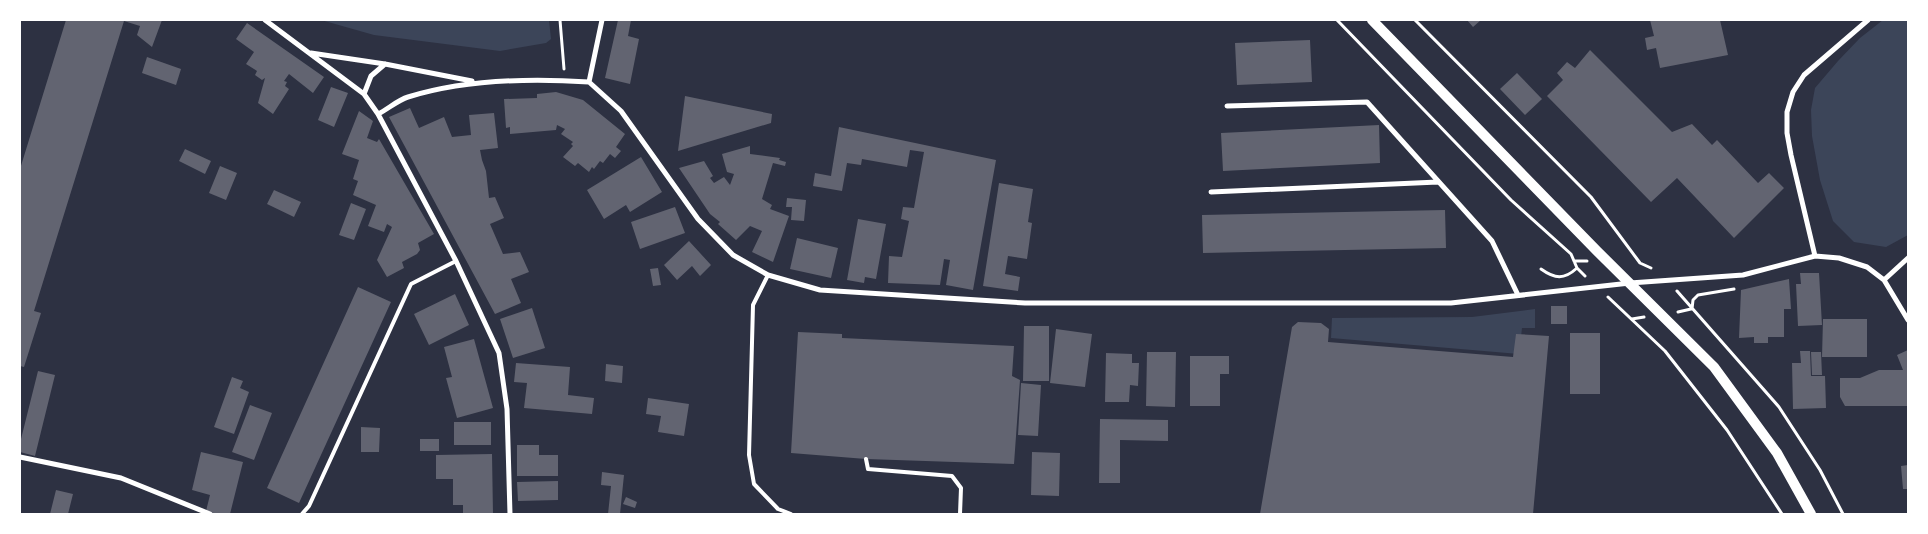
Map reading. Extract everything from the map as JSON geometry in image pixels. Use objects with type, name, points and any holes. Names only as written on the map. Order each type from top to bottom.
[{"type":"main road","points":[[1372,20],[1602,256],[1714,367],[1778,453],[1811,514]]},
{"type":"street","points":[[265,20],[364,94],[378,114],[456,261],[499,353],[507,409],[510,514]]},
{"type":"street","points":[[589,82],[602,20]]},
{"type":"street","points":[[1815,256],[1791,155],[1787,133],[1787,112],[1793,92],[1804,75],[1868,20]]},
{"type":"street","points":[[310,53],[385,64],[476,82]]},
{"type":"street","points":[[364,94],[371,76],[385,64]]},
{"type":"street","points":[[378,114],[407,97],[476,82],[565,80],[589,82],[621,111],[698,219],[733,255],[768,275],[820,290],[1025,303],[1451,303],[1630,283],[1743,275],[1815,256],[1839,258],[1867,266],[1884,280],[1908,320]]},
{"type":"street","points":[[1227,106],[1366,102],[1492,241],[1518,296]]},
{"type":"street","points":[[1211,192],[1438,182]]},
{"type":"street","points":[[1884,280],[1908,258]]},
{"type":"street","points":[[20,456],[122,478],[210,514]]},
{"type":"lane","points":[[302,514],[309,506],[411,284],[456,261]]},
{"type":"lane","points":[[768,275],[753,305],[749,455],[754,484],[778,509],[791,514]]},
{"type":"lane","points":[[866,458],[868,469],[952,476],[961,488],[960,514]]},
{"type":"path","points":[[560,20],[565,80]]},
{"type":"path","points":[[1337,20],[1511,200],[1571,254],[1576,268],[1568,276],[1552,276],[1541,269]]},
{"type":"path","points":[[1415,20],[1591,197],[1640,263],[1649,268]]},
{"type":"path","points":[[1736,289],[1698,295],[1693,300],[1692,309],[1779,406],[1820,470],[1843,514]]},
{"type":"path","points":[[1618,307],[1665,351],[1727,430],[1782,514]]},
{"type":"shaded area","points":[[321,20],[549,20],[551,39],[546,43],[500,51],[374,35]]},
{"type":"shaded area","points":[[1883,20],[1908,20],[1908,235],[1886,247],[1854,242],[1833,221],[1820,180],[1812,136],[1811,110],[1815,88],[1860,38]]},
{"type":"shaded area","points":[[1535,309],[1535,328],[1522,328],[1519,354],[1331,338],[1332,318],[1472,317]]},
{"type":"building","points":[[66,20],[162,20],[152,47],[137,35],[140,26],[124,21],[34,311],[41,313],[24,367],[20,366],[20,169]]},
{"type":"building","points":[[618,20],[631,20],[628,36],[639,39],[630,84],[605,78]]},
{"type":"building","points":[[1467,20],[1481,20],[1473,27]]},
{"type":"building","points":[[1650,20],[1720,20],[1728,55],[1660,68],[1656,48],[1647,50],[1645,38],[1654,36]]},
{"type":"building","points":[[247,23],[324,77],[313,93],[289,74],[284,81],[287,82],[285,86],[289,89],[273,114],[258,103],[265,78],[262,80],[255,75],[257,71],[246,64],[254,52],[236,39]]},
{"type":"building","points":[[1310,40],[1312,82],[1237,85],[1235,43]]},
{"type":"building","points":[[1590,50],[1672,132],[1692,124],[1712,145],[1717,140],[1758,183],[1769,173],[1784,188],[1734,238],[1677,178],[1651,202],[1547,96],[1563,80],[1557,73],[1567,62],[1575,68]]},
{"type":"building","points":[[147,57],[181,69],[176,85],[142,73]]},
{"type":"building","points":[[1517,73],[1542,99],[1525,115],[1500,89]]},
{"type":"building","points":[[331,87],[348,93],[334,127],[318,120]]},
{"type":"building","points":[[556,92],[583,100],[625,134],[616,147],[621,151],[615,158],[610,154],[603,163],[600,161],[589,172],[578,163],[575,166],[563,157],[573,146],[571,144],[573,142],[561,134],[565,129],[557,125],[556,130],[510,134],[510,127],[506,128],[504,99],[537,98],[537,94]]},
{"type":"building","points":[[685,96],[772,114],[771,123],[678,151]]},
{"type":"building","points":[[410,108],[419,128],[444,117],[452,137],[471,135],[469,115],[494,113],[498,148],[480,150],[486,171],[489,198],[495,197],[504,218],[490,224],[503,254],[520,252],[529,272],[511,279],[521,303],[495,314],[389,117]]},
{"type":"building","points":[[359,111],[373,121],[367,138],[377,142],[379,139],[434,234],[418,243],[420,250],[417,254],[402,262],[404,268],[387,277],[377,260],[392,227],[387,224],[384,232],[368,226],[376,205],[353,195],[358,181],[353,179],[359,160],[342,154]]},
{"type":"building","points":[[1379,125],[1380,163],[1223,171],[1221,133]]},
{"type":"building","points":[[839,127],[996,160],[973,290],[946,285],[950,260],[944,259],[940,285],[888,283],[889,256],[902,257],[909,221],[901,219],[903,207],[914,208],[924,152],[910,150],[907,167],[862,159],[861,165],[847,163],[842,191],[813,186],[815,173],[831,176]]},
{"type":"building","points":[[750,146],[750,154],[780,158],[779,160],[786,162],[785,166],[773,163],[762,199],[772,205],[770,209],[789,216],[773,262],[752,252],[762,231],[750,226],[736,240],[710,214],[679,168],[704,161],[713,176],[710,178],[714,183],[724,177],[730,185],[734,174],[727,172],[722,154]]},
{"type":"building","points":[[185,149],[211,161],[205,174],[179,161]]},
{"type":"building","points":[[641,157],[662,192],[630,212],[626,205],[604,219],[587,190]]},
{"type":"building","points":[[220,166],[237,173],[226,200],[209,193]]},
{"type":"building","points":[[999,183],[1033,189],[1028,222],[1032,223],[1027,259],[1008,256],[1005,274],[1020,277],[1018,291],[983,286]]},
{"type":"building","points":[[274,190],[301,202],[294,217],[267,204]]},
{"type":"building","points":[[787,198],[806,200],[804,221],[791,220],[792,207],[786,207]]},
{"type":"building","points":[[351,203],[366,209],[354,240],[339,235]]},
{"type":"building","points":[[675,207],[685,233],[640,249],[631,222]]},
{"type":"building","points":[[1445,210],[1446,248],[1203,253],[1202,215]]},
{"type":"building","points":[[858,219],[886,224],[876,279],[865,277],[864,283],[847,280]]},
{"type":"building","points":[[797,238],[838,248],[831,278],[790,269]]},
{"type":"building","points":[[689,241],[711,265],[700,276],[692,266],[677,280],[664,265]]},
{"type":"building","points":[[658,268],[661,285],[653,286],[650,269]]},
{"type":"building","points":[[1800,273],[1819,273],[1822,325],[1798,326],[1796,284],[1801,284]]},
{"type":"building","points":[[1789,279],[1791,309],[1784,309],[1784,337],[1768,337],[1768,343],[1754,343],[1754,337],[1739,338],[1741,290]]},
{"type":"building","points":[[358,287],[391,302],[299,503],[267,488]]},
{"type":"building","points":[[455,294],[469,325],[429,345],[414,314]]},
{"type":"building","points":[[1551,306],[1567,306],[1567,324],[1551,324]]},
{"type":"building","points":[[532,308],[545,348],[513,358],[500,319]]},
{"type":"building","points":[[1823,319],[1867,319],[1867,357],[1822,357]]},
{"type":"building","points":[[1298,322],[1321,323],[1329,329],[1328,342],[1513,357],[1516,334],[1549,336],[1533,514],[1260,514],[1292,327]]},
{"type":"building","points":[[1024,326],[1049,326],[1049,381],[1023,381]]},
{"type":"building","points":[[1056,329],[1092,334],[1085,387],[1050,383]]},
{"type":"building","points":[[798,332],[842,334],[842,338],[1014,346],[1012,376],[1020,380],[1014,464],[866,459],[791,453]]},
{"type":"building","points":[[1570,333],[1600,333],[1600,394],[1570,394]]},
{"type":"building","points":[[474,339],[493,408],[457,418],[446,378],[452,377],[444,347]]},
{"type":"building","points":[[1908,350],[1908,406],[1845,406],[1840,397],[1840,378],[1860,378],[1879,370],[1903,370],[1897,355]]},
{"type":"building","points":[[1800,351],[1810,351],[1811,376],[1825,376],[1826,408],[1793,409],[1792,363],[1801,363]]},
{"type":"building","points":[[1147,352],[1176,352],[1175,407],[1146,406]]},
{"type":"building","points":[[1811,352],[1821,352],[1822,375],[1812,375]]},
{"type":"building","points":[[1106,353],[1132,354],[1132,363],[1139,363],[1138,386],[1130,385],[1129,402],[1105,402]]},
{"type":"building","points":[[1190,356],[1229,356],[1229,374],[1220,374],[1220,406],[1190,406]]},
{"type":"building","points":[[516,363],[570,367],[568,395],[594,398],[592,414],[524,408],[527,383],[514,382]]},
{"type":"building","points":[[606,364],[623,366],[622,383],[605,381]]},
{"type":"building","points":[[38,371],[55,375],[35,456],[20,452],[20,443]]},
{"type":"building","points":[[232,377],[243,381],[240,388],[249,392],[234,434],[214,427]]},
{"type":"building","points":[[1021,383],[1041,385],[1038,436],[1018,435]]},
{"type":"building","points":[[648,398],[689,404],[684,436],[658,432],[661,416],[646,414]]},
{"type":"building","points":[[250,405],[272,413],[254,460],[232,452]]},
{"type":"building","points":[[1100,419],[1168,420],[1168,441],[1120,440],[1120,483],[1099,483]]},
{"type":"building","points":[[454,422],[491,422],[491,445],[454,445]]},
{"type":"building","points":[[361,427],[380,428],[379,452],[361,452]]},
{"type":"building","points":[[420,439],[439,439],[439,451],[420,451]]},
{"type":"building","points":[[517,445],[539,445],[539,455],[558,455],[558,476],[517,476]]},
{"type":"building","points":[[201,452],[243,462],[230,514],[217,514],[206,511],[210,495],[192,490]]},
{"type":"building","points":[[1032,452],[1060,453],[1059,496],[1031,495]]},
{"type":"building","points":[[492,454],[493,514],[463,514],[463,505],[453,505],[453,479],[436,479],[436,455]]},
{"type":"building","points":[[1908,465],[1908,489],[1903,489],[1901,466]]},
{"type":"building","points":[[602,472],[624,475],[620,514],[608,514],[611,486],[601,485]]},
{"type":"building","points":[[558,481],[558,500],[518,501],[517,482]]},
{"type":"building","points":[[56,490],[73,494],[68,514],[50,514]]},
{"type":"building","points":[[626,497],[637,502],[635,508],[623,504]]}]
